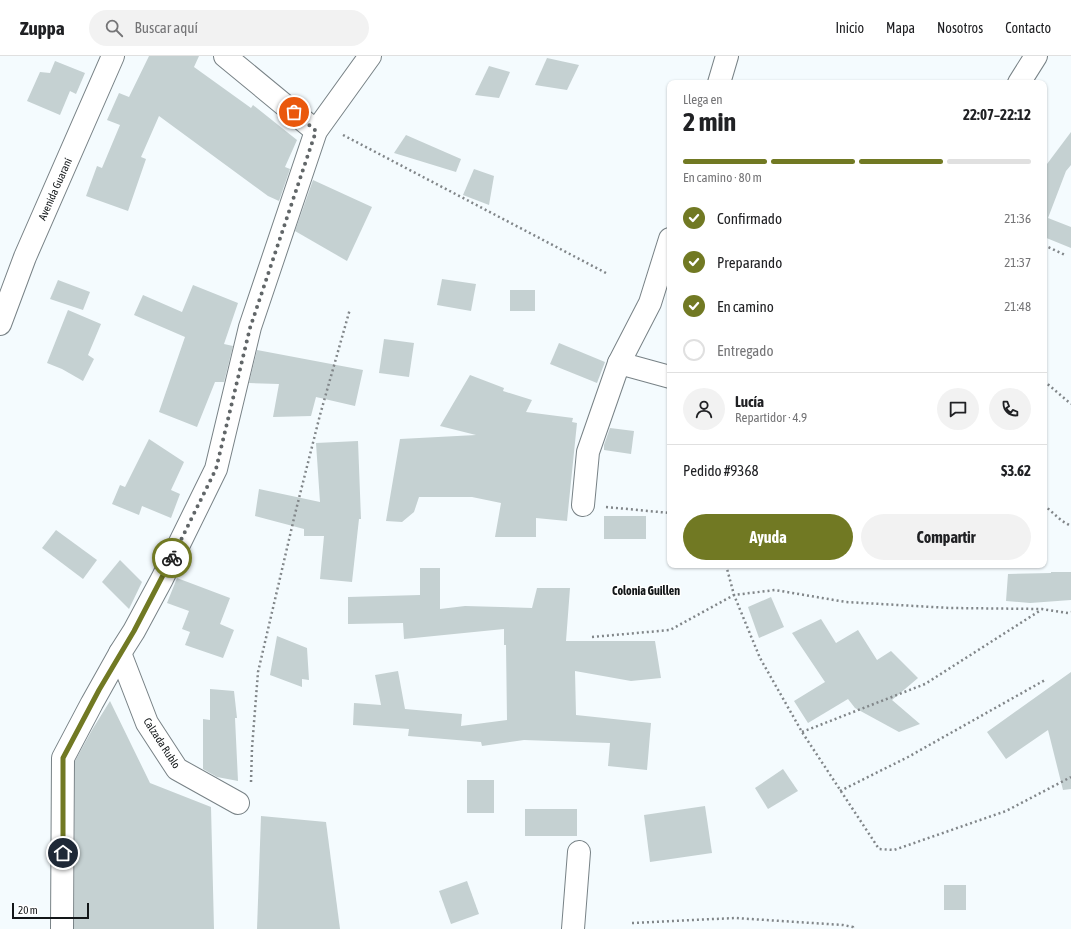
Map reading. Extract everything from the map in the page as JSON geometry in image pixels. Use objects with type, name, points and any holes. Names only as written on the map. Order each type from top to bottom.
[{"type":"street","name":"Avenida Guaraní","points":[[0,324],[25,257],[113,56]]},
{"type":"street","points":[[225,56],[319,127]]},
{"type":"street","points":[[62,929],[63,758],[120,652],[134,631],[216,469],[250,328],[319,127],[370,56]]},
{"type":"street","points":[[720,80],[727,56]]},
{"type":"street","points":[[1021,80],[1036,56]]},
{"type":"street","points":[[584,505],[588,452],[619,363],[650,303],[667,249]]},
{"type":"street","points":[[619,363],[667,376]]},
{"type":"street","name":"Calzada Rublo","points":[[120,652],[147,724],[177,769],[238,803]]},
{"type":"street","points":[[573,929],[579,852]]},
{"type":"path","points":[[319,127],[606,273]]},
{"type":"path","points":[[1047,246],[1065,255]]},
{"type":"path","points":[[238,803],[251,784],[252,748],[258,672],[320,415],[350,309]]},
{"type":"path","points":[[1047,384],[1071,404]]},
{"type":"path","points":[[584,505],[667,513]]},
{"type":"path","points":[[1047,508],[1062,521],[1071,526]]},
{"type":"path","points":[[727,568],[734,595],[760,658],[802,732],[840,792],[879,849],[894,850],[1006,811],[1071,777]]},
{"type":"path","points":[[592,637],[670,630],[734,595],[775,590],[846,602],[950,608],[1042,609],[1068,613],[1071,612]]},
{"type":"path","points":[[802,732],[925,684],[1042,609]]},
{"type":"path","points":[[840,792],[908,757],[1045,680]]},
{"type":"path","points":[[632,923],[735,918],[843,925],[853,927],[852,929]]},
{"type":"building","points":[[149,56],[199,56],[194,67],[251,108],[253,105],[297,140],[285,167],[290,169],[279,201],[268,196],[159,116],[141,157],[146,159],[128,211],[86,196],[97,166],[102,168],[120,125],[107,120],[119,93],[129,97]]},
{"type":"building","points":[[547,58],[579,65],[567,90],[535,85]]},
{"type":"building","points":[[55,61],[85,73],[76,94],[70,91],[60,115],[27,101],[40,72],[50,73]]},
{"type":"building","points":[[489,66],[510,72],[499,98],[475,95]]},
{"type":"building","points":[[1071,132],[1071,165],[1066,171],[1048,218],[1071,227],[1071,248],[1047,238],[1047,164]]},
{"type":"building","points":[[406,135],[461,159],[456,172],[394,153]]},
{"type":"building","points":[[474,169],[494,176],[489,205],[463,195]]},
{"type":"building","points":[[313,180],[372,207],[347,261],[295,231]]},
{"type":"building","points":[[442,279],[476,284],[471,311],[437,305]]},
{"type":"building","points":[[58,280],[90,292],[83,310],[50,299]]},
{"type":"building","points":[[193,285],[238,303],[224,344],[233,346],[224,382],[215,382],[197,427],[159,412],[185,337],[134,315],[143,295],[182,312]]},
{"type":"building","points":[[510,290],[535,290],[535,311],[510,311]]},
{"type":"building","points":[[68,310],[101,324],[88,355],[94,359],[83,381],[62,369],[47,363]]},
{"type":"building","points":[[384,339],[414,343],[409,377],[379,373]]},
{"type":"building","points":[[559,343],[605,362],[597,383],[550,364]]},
{"type":"building","points":[[257,350],[363,370],[355,406],[316,397],[311,416],[273,417],[279,384],[249,383]]},
{"type":"building","points":[[470,375],[504,388],[503,391],[532,400],[526,412],[573,418],[572,422],[577,423],[567,521],[536,518],[536,537],[495,537],[501,503],[472,497],[419,497],[414,512],[402,522],[386,521],[400,439],[476,435],[440,426]]},
{"type":"building","points":[[610,428],[634,431],[631,454],[604,450],[604,445]]},
{"type":"building","points":[[149,439],[184,462],[171,490],[180,494],[171,518],[142,506],[139,515],[112,504],[120,485],[125,487]]},
{"type":"building","points":[[358,441],[361,519],[359,519],[352,582],[320,579],[324,536],[304,536],[304,529],[255,516],[259,489],[320,502],[316,443]]},
{"type":"building","points":[[604,516],[646,516],[646,539],[604,539]]},
{"type":"building","points":[[56,530],[97,560],[83,579],[42,548]]},
{"type":"building","points":[[120,560],[142,582],[129,609],[102,582]]},
{"type":"building","points":[[420,568],[440,568],[440,609],[465,606],[532,608],[537,588],[570,588],[566,641],[655,641],[661,678],[631,681],[575,671],[576,715],[651,723],[647,770],[608,766],[610,743],[524,740],[482,746],[481,742],[408,736],[409,729],[353,725],[354,703],[381,705],[375,675],[398,671],[405,709],[462,714],[461,726],[507,720],[506,645],[504,645],[504,629],[404,639],[403,623],[348,624],[348,597],[420,595]]},
{"type":"building","points":[[1071,572],[1071,600],[1030,603],[1006,601],[1008,574]]},
{"type":"building","points":[[177,578],[230,598],[220,624],[234,630],[223,658],[185,645],[190,632],[182,629],[189,611],[167,603]]},
{"type":"building","points":[[771,597],[784,627],[759,638],[748,607]]},
{"type":"building","points":[[821,619],[836,643],[858,630],[877,660],[891,651],[918,678],[892,700],[920,724],[899,732],[855,708],[848,699],[808,723],[794,701],[825,682],[792,633]]},
{"type":"building","points":[[277,636],[307,648],[309,680],[302,679],[302,687],[270,675]]},
{"type":"building","points":[[1071,672],[1071,789],[1063,790],[1048,730],[1006,759],[987,732]]},
{"type":"building","points":[[210,689],[234,691],[237,718],[235,718],[238,781],[217,777],[203,769],[203,719],[210,720]]},
{"type":"building","points":[[110,701],[150,783],[211,807],[214,929],[74,929],[75,761]]},
{"type":"building","points":[[783,769],[798,791],[768,809],[755,788]]},
{"type":"building","points":[[467,780],[494,780],[494,813],[467,813]]},
{"type":"building","points":[[705,806],[712,853],[650,862],[644,815]]},
{"type":"building","points":[[525,809],[577,809],[577,836],[525,836]]},
{"type":"building","points":[[261,816],[326,822],[340,929],[257,929]]},
{"type":"building","points":[[467,881],[479,914],[451,924],[439,891]]},
{"type":"building","points":[[944,885],[966,885],[966,910],[944,910]]},
{"type":"way so far","points":[[172,558],[216,469],[250,328],[316,131],[294,112]]},
{"type":"district","name":"Colonia Guillen","points":[[646,591]]},
{"type":"route","points":[[63,853],[63,758],[120,652],[134,631],[172,558]]}]
